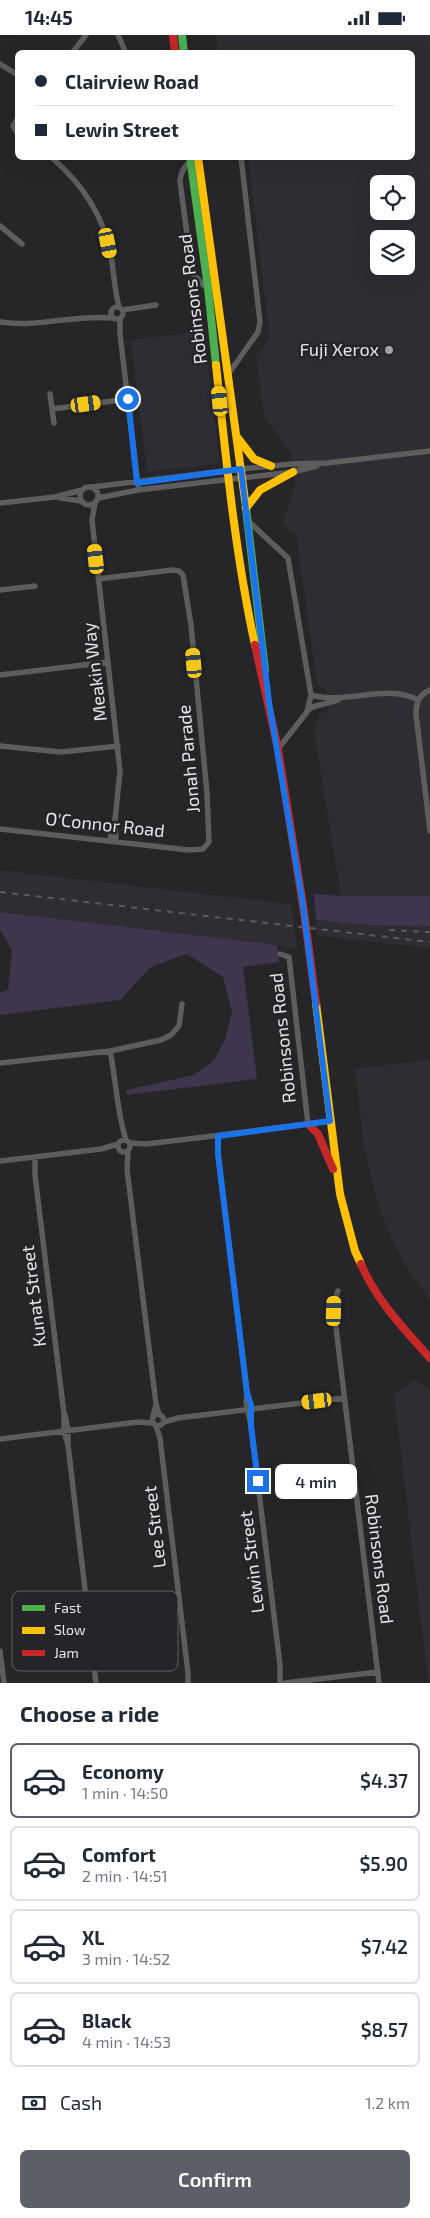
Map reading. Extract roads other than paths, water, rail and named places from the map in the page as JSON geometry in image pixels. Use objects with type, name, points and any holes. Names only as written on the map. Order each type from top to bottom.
[{"type":"main road","points":[[173,35],[175,50]]},
{"type":"main road","points":[[182,35],[184,50]]},
{"type":"main road","name":"Robinsons Road","points":[[194,160],[211,288],[228,475],[245,598],[278,749],[303,905],[339,1187]]},
{"type":"main road","name":"Robinsons Road","points":[[211,288],[228,377],[241,469],[269,702]]},
{"type":"main road","points":[[236,435],[254,459],[271,466]]},
{"type":"main road","points":[[246,508],[251,497],[257,491],[293,472]]},
{"type":"main road","points":[[308,1124],[322,1142],[339,1187],[360,1267],[391,1314],[430,1358]]},
{"type":"street","points":[[74,50],[86,35]]},
{"type":"street","points":[[118,35],[125,50]]},
{"type":"street","points":[[0,64],[15,73]]},
{"type":"street","points":[[54,160],[70,174],[84,191],[96,211],[108,243],[138,491]]},
{"type":"street","points":[[192,160],[181,171],[180,181],[192,272],[198,281],[211,288]]},
{"type":"street","points":[[228,377],[258,333],[260,321],[240,160]]},
{"type":"street","points":[[0,226],[22,244]]},
{"type":"street","points":[[0,322],[26,324],[97,316],[156,305]]},
{"type":"street","points":[[50,394],[54,423]]},
{"type":"street","points":[[52,409],[128,399]]},
{"type":"street","points":[[56,497],[90,505],[96,500],[228,475],[241,469],[327,463],[430,451]]},
{"type":"street","points":[[0,503],[56,497],[87,487],[228,475],[242,478],[293,472],[327,463]]},
{"type":"street","points":[[92,487],[97,493],[96,500]]},
{"type":"street","points":[[82,490],[80,495],[83,502]]},
{"type":"street","name":"Meakin Way","points":[[96,500],[92,520],[120,776],[113,841]]},
{"type":"street","name":"Meakin Way","points":[[83,502],[92,520]]},
{"type":"street","points":[[247,520],[288,558],[311,695],[306,712]]},
{"type":"street","name":"Jonah Parade","points":[[98,579],[172,570],[179,571],[184,575],[191,625],[207,793],[210,833],[209,842],[206,847]]},
{"type":"street","points":[[0,590],[35,586]]},
{"type":"street","points":[[0,675],[108,661]]},
{"type":"street","points":[[430,690],[418,700],[416,714],[430,831]]},
{"type":"street","points":[[278,749],[306,712],[312,707],[345,699],[398,693],[418,700]]},
{"type":"street","points":[[311,695],[345,699]]},
{"type":"street","points":[[0,745],[61,752],[118,747]]},
{"type":"street","name":"O'Connor Road","points":[[0,829],[189,850],[200,850],[206,847]]},
{"type":"street","name":"Robinsons Road","points":[[280,953],[289,957],[308,1124]]},
{"type":"street","points":[[0,1063],[113,1050],[161,1040],[171,1035],[179,1026],[182,1004]]},
{"type":"street","name":"Lee Street","points":[[113,1050],[189,1683]]},
{"type":"street","points":[[0,1161],[330,1121]]},
{"type":"street","name":"Lewin Street","points":[[216,1136],[280,1665],[280,1683]]},
{"type":"street","name":"Kunat Street","points":[[32,1157],[85,1591]]},
{"type":"street","name":"Robinsons Road","points":[[338,1291],[334,1301],[334,1311],[379,1683]]},
{"type":"street","points":[[0,1439],[344,1398]]},
{"type":"street","points":[[0,1651],[4,1683]]},
{"type":"street","name":"Lewin Street","points":[[280,1665],[285,1683]]},
{"type":"street","points":[[285,1683],[378,1672]]},
{"type":"railway","points":[[0,892],[430,942]]},
{"type":"railway","points":[[389,930],[430,932]]},
{"type":"place","name":"Fuji Xerox","points":[[389,350]]}]
